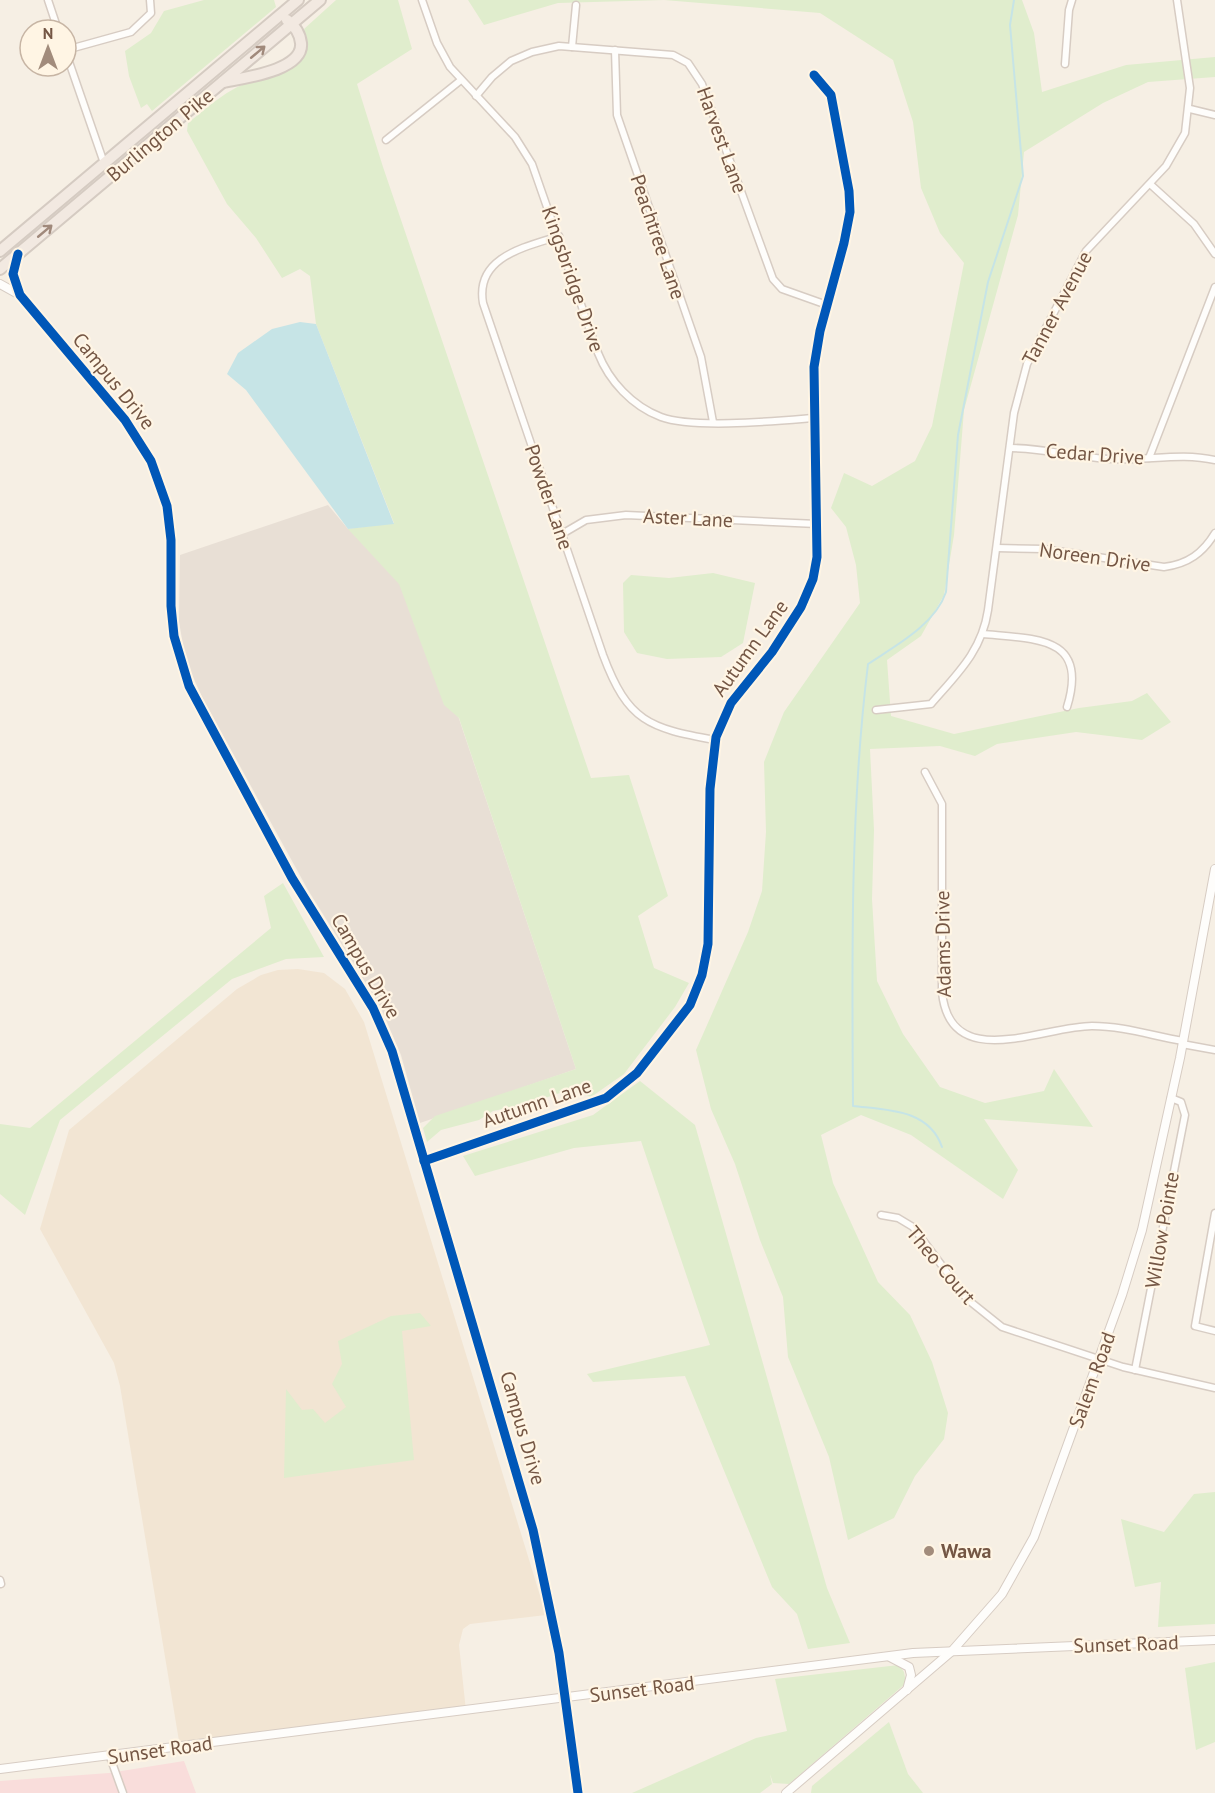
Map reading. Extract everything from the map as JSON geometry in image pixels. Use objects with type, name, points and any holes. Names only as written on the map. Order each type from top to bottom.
[{"type":"highway","points":[[223,82],[274,70],[293,61],[302,48],[295,21],[282,13],[279,0]]},
{"type":"highway","name":"Burlington Pike","points":[[0,251],[298,0]]},
{"type":"highway","name":"Burlington Pike","points":[[0,269],[320,0]]},
{"type":"street","points":[[48,0],[54,18]]},
{"type":"street","points":[[78,48],[131,32],[151,13],[150,0]]},
{"type":"street","name":"Kingsbridge Drive","points":[[422,0],[440,51],[460,80],[515,137],[527,154],[559,236],[598,353],[616,384],[633,401],[663,418],[713,422],[813,418]]},
{"type":"street","points":[[1065,64],[1069,10],[1072,0]]},
{"type":"street","name":"Tanner Avenue","points":[[876,710],[931,704],[969,661],[983,634],[997,548],[1014,413],[1024,372],[1069,279],[1096,238],[1180,147],[1190,109],[1190,81],[1177,0]]},
{"type":"street","points":[[572,47],[576,5]]},
{"type":"street","name":"Harvest Lane","points":[[476,96],[492,77],[521,56],[548,48],[572,47],[673,55],[694,69],[706,92],[773,279],[782,289],[827,305]]},
{"type":"street","name":"Peachtree Lane","points":[[615,50],[617,115],[701,357],[713,422]]},
{"type":"street","name":"Autumn Lane","points":[[424,1161],[606,1098],[637,1072],[684,1014],[699,986],[707,955],[710,789],[715,740],[731,703],[772,652],[806,598],[815,569],[817,524],[813,418],[815,355],[847,232],[849,201],[831,95],[814,75]]},
{"type":"street","points":[[75,78],[104,163]]},
{"type":"street","points":[[386,140],[460,80]]},
{"type":"street","points":[[1190,109],[1215,115]]},
{"type":"street","points":[[1149,183],[1194,224],[1215,254]]},
{"type":"street","name":"Powder Lane","points":[[559,236],[512,252],[495,262],[484,280],[482,295],[610,675],[624,700],[637,714],[652,724],[674,732],[715,740]]},
{"type":"street","name":"Campus Drive","points":[[18,254],[13,274],[20,295],[125,420],[151,461],[164,495],[170,524],[171,606],[174,636],[182,671],[199,708],[292,878],[379,1020],[392,1051],[527,1505],[550,1606],[578,1793]]},
{"type":"street","name":"Campus Drive","points":[[0,285],[20,295]]},
{"type":"street","points":[[1149,458],[1215,287]]},
{"type":"street","name":"Cedar Drive","points":[[1010,448],[1030,448],[1105,459],[1196,456],[1215,460]]},
{"type":"street","name":"Aster Lane","points":[[562,534],[586,520],[626,515],[817,524]]},
{"type":"street","name":"Noreen Drive","points":[[997,548],[1044,549],[1164,567],[1180,564],[1194,557],[1215,532]]},
{"type":"street","points":[[983,634],[1038,640],[1051,644],[1063,653],[1072,666],[1074,679],[1066,707]]},
{"type":"street","name":"Adams Drive","points":[[925,772],[942,804],[942,992],[948,1018],[967,1034],[983,1041],[1009,1040],[1092,1026],[1215,1050]]},
{"type":"street","name":"Salem Road","points":[[786,1793],[951,1651],[1002,1594],[1029,1548],[1100,1357],[1139,1242],[1172,1098],[1215,869]]},
{"type":"street","name":"Willow Pointe","points":[[1135,1370],[1185,1115],[1181,1102],[1172,1098]]},
{"type":"street","name":"Theo Court","points":[[881,1215],[898,1218],[913,1227],[967,1299],[994,1322],[1026,1336],[1100,1357],[1135,1370],[1215,1388]]},
{"type":"street","points":[[1215,1216],[1195,1326],[1215,1330]]},
{"type":"street","name":"Sunset Road","points":[[0,1769],[110,1757],[886,1656],[951,1651],[1215,1640]]},
{"type":"street","points":[[886,1656],[898,1659],[909,1667],[907,1691]]},
{"type":"street","points":[[110,1757],[123,1793]]},
{"type":"shaded area","points":[[328,505],[348,529],[394,524],[576,1069],[420,1123],[401,1055],[380,1006],[308,890],[202,697],[186,661],[179,622],[180,555]]},
{"type":"shaded area","points":[[298,969],[324,973],[345,989],[364,1022],[546,1615],[470,1624],[463,1629],[459,1645],[466,1711],[180,1747],[120,1386],[114,1363],[40,1229],[69,1130],[237,989],[261,975],[278,970]]},
{"type":"shaded area","points":[[184,1761],[196,1793],[0,1793],[0,1781],[109,1773]]},
{"type":"green space","points":[[204,0],[274,0],[276,7],[152,111],[147,104],[141,108],[129,76],[125,51],[151,33],[164,11]]},
{"type":"green space","points":[[336,0],[398,0],[412,49],[357,84],[383,167],[591,778],[629,775],[668,896],[638,916],[654,968],[689,983],[675,1007],[624,1074],[591,1097],[569,1090],[527,1104],[493,1111],[479,1120],[441,1130],[427,1142],[423,1128],[435,1116],[576,1069],[459,718],[444,705],[399,584],[348,529],[394,523],[316,324],[310,276],[300,269],[282,278],[256,238],[227,204],[187,131],[188,123],[226,94],[244,84],[286,71],[297,65],[304,56],[307,45],[304,29]]},
{"type":"green space","points":[[468,0],[664,0],[558,3],[484,25]]},
{"type":"green space","points":[[664,0],[1022,0],[1034,33],[1042,92],[1126,65],[1215,57],[1215,77],[1148,82],[1103,103],[1024,152],[1018,215],[964,410],[954,535],[944,595],[921,636],[887,660],[891,716],[954,734],[1079,708],[1132,701],[1147,693],[1171,722],[1142,740],[1076,732],[997,744],[975,756],[940,746],[870,749],[874,830],[872,899],[877,981],[903,1034],[940,1087],[985,1103],[1044,1091],[1054,1069],[1093,1127],[984,1119],[1018,1170],[1003,1199],[911,1135],[861,1115],[821,1135],[833,1183],[878,1282],[910,1315],[932,1362],[948,1413],[944,1439],[915,1476],[894,1518],[848,1540],[829,1457],[788,1357],[783,1297],[760,1240],[735,1164],[711,1109],[696,1050],[748,932],[762,891],[766,832],[764,762],[784,712],[860,603],[856,565],[846,527],[831,508],[844,473],[872,486],[915,461],[932,426],[964,263],[940,233],[921,188],[913,122],[893,60],[820,13]]},
{"type":"green space","points":[[713,573],[755,583],[743,643],[721,657],[667,659],[637,653],[624,632],[623,583],[631,575],[669,578]]},
{"type":"green space","points":[[283,883],[324,957],[286,959],[232,979],[60,1120],[25,1215],[0,1194],[0,1124],[30,1128],[271,928],[264,896]]},
{"type":"green space","points":[[640,1081],[695,1125],[827,1588],[850,1643],[808,1649],[797,1614],[772,1587],[685,1376],[593,1382],[587,1374],[710,1345],[641,1141],[574,1148],[475,1176],[463,1156],[593,1115]]},
{"type":"green space","points":[[420,1313],[431,1326],[402,1331],[414,1460],[284,1478],[286,1389],[302,1410],[313,1409],[325,1423],[346,1407],[332,1384],[342,1364],[338,1341],[391,1316]]},
{"type":"green space","points":[[1215,1492],[1215,1624],[1158,1627],[1161,1582],[1135,1587],[1121,1519],[1164,1532],[1194,1494]]},
{"type":"green space","points":[[1215,1662],[1215,1742],[1196,1750],[1185,1668]]},
{"type":"green space","points":[[899,1665],[904,1672],[906,1683],[789,1784],[773,1783],[770,1774],[772,1784],[760,1793],[632,1793],[756,1738],[787,1731],[775,1679]]},
{"type":"green space","points":[[889,1722],[908,1774],[923,1793],[811,1793],[812,1786]]},
{"type":"water","points":[[300,322],[316,324],[394,524],[348,529],[246,390],[227,374],[238,353],[272,329]]},
{"type":"waterway","points":[[942,1147],[936,1134],[917,1118],[893,1111],[853,1106],[853,885],[858,774],[868,664],[924,625],[941,604],[946,592],[958,435],[988,282],[1023,176],[1010,25],[1014,0]]},
{"type":"cycle path","points":[[424,1161],[606,1098],[637,1073],[690,1005],[702,975],[708,944],[710,789],[716,737],[731,703],[772,652],[801,607],[813,579],[817,557],[814,367],[820,331],[850,212],[849,191],[831,95],[814,75]]},
{"type":"cycle path","points":[[18,254],[13,274],[20,295],[125,420],[151,461],[167,506],[171,540],[171,606],[174,636],[189,686],[292,878],[373,1008],[392,1051],[533,1530],[559,1653],[578,1793]]},
{"type":"place","name":"Wawa","points":[[929,1551]]}]
